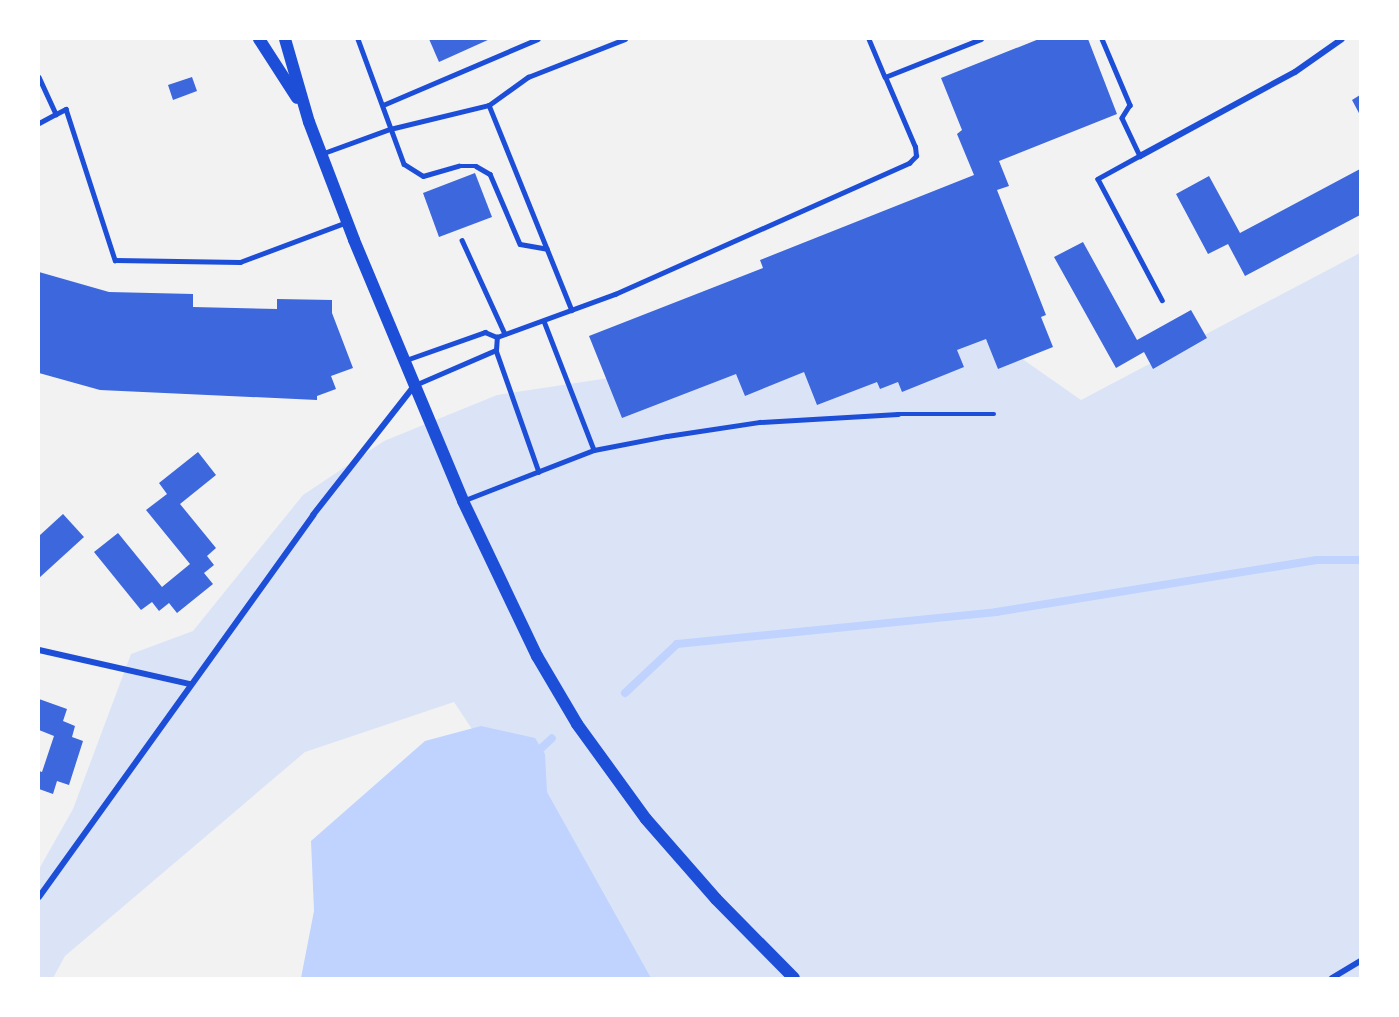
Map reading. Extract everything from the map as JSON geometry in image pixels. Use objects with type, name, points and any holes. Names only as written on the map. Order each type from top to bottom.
[{"type":"main road","points":[[259,39],[306,112]]},
{"type":"main road","points":[[285,39],[321,155],[403,361],[463,501],[537,656],[599,756],[692,873],[794,978]]},
{"type":"street","points":[[1140,156],[1295,72],[1342,39]]},
{"type":"street","points":[[39,897],[190,684],[414,385]]},
{"type":"street","points":[[39,650],[190,684]]},
{"type":"street","points":[[1332,978],[1360,962]]},
{"type":"lane","points":[[358,39],[390,129],[404,164],[411,172],[423,176],[459,166],[477,166],[490,174],[520,244],[547,249]]},
{"type":"lane","points":[[383,105],[538,39]]},
{"type":"lane","points":[[321,155],[390,129],[489,105],[528,77],[625,39]]},
{"type":"lane","points":[[403,361],[485,332],[497,337],[544,321],[909,163],[916,156],[915,147],[869,39]]},
{"type":"lane","points":[[885,77],[981,39]]},
{"type":"lane","points":[[1102,39],[1130,105],[1122,118],[1140,156],[1098,179],[1162,300]]},
{"type":"lane","points":[[39,77],[56,114]]},
{"type":"lane","points":[[489,105],[572,310]]},
{"type":"lane","points":[[39,123],[66,109],[115,260],[240,262],[347,222]]},
{"type":"lane","points":[[462,240],[505,334]]},
{"type":"lane","points":[[544,321],[594,450]]},
{"type":"lane","points":[[497,337],[496,350],[539,472]]},
{"type":"lane","points":[[414,385],[496,350]]},
{"type":"lane","points":[[463,501],[594,450],[760,423],[898,414],[994,414]]},
{"type":"shaded area","points":[[1360,253],[1360,978],[580,978],[572,879],[454,702],[305,752],[65,956],[53,978],[39,978],[39,869],[73,809],[131,654],[193,631],[303,495],[384,441],[497,395],[971,323],[1081,400]]},
{"type":"water","points":[[481,726],[535,738],[545,754],[547,792],[651,978],[301,978],[314,911],[311,841],[425,741]]},
{"type":"building","points":[[429,39],[490,39],[439,62]]},
{"type":"building","points":[[1039,39],[1088,39],[1117,114],[999,161],[1009,186],[997,190],[1046,315],[1041,317],[1053,347],[998,369],[986,339],[957,350],[964,367],[902,392],[898,382],[880,389],[877,382],[817,405],[804,372],[745,396],[736,374],[622,418],[589,336],[763,268],[760,260],[974,175],[957,134],[962,130],[941,78]]},
{"type":"building","points":[[192,77],[197,91],[173,100],[168,85]]},
{"type":"building","points":[[1360,95],[1360,115],[1352,100]]},
{"type":"building","points":[[1360,169],[1360,215],[1245,276],[1228,244],[1208,254],[1176,194],[1209,176],[1240,233]]},
{"type":"building","points":[[475,173],[492,217],[439,237],[423,193]]},
{"type":"building","points":[[1083,242],[1137,340],[1191,310],[1207,338],[1153,369],[1144,352],[1116,368],[1054,257]]},
{"type":"building","points":[[39,272],[109,292],[193,294],[193,307],[277,309],[277,299],[332,300],[332,313],[353,368],[331,376],[336,389],[317,396],[317,400],[100,390],[39,373]]},
{"type":"building","points":[[198,452],[216,475],[180,504],[216,548],[207,556],[214,565],[204,573],[213,584],[177,613],[169,603],[159,611],[152,602],[141,610],[94,552],[118,533],[162,587],[190,564],[146,510],[167,494],[159,483]]},
{"type":"building","points":[[63,514],[84,537],[39,578],[39,536]]},
{"type":"building","points":[[39,699],[67,709],[63,721],[75,726],[72,737],[83,741],[69,785],[57,781],[53,794],[39,789],[39,771],[42,772],[54,736],[39,730]]},
{"type":"waterway","points":[[625,693],[677,644],[996,612],[1317,560],[1360,560]]},
{"type":"waterway","points":[[535,754],[552,738]]}]
